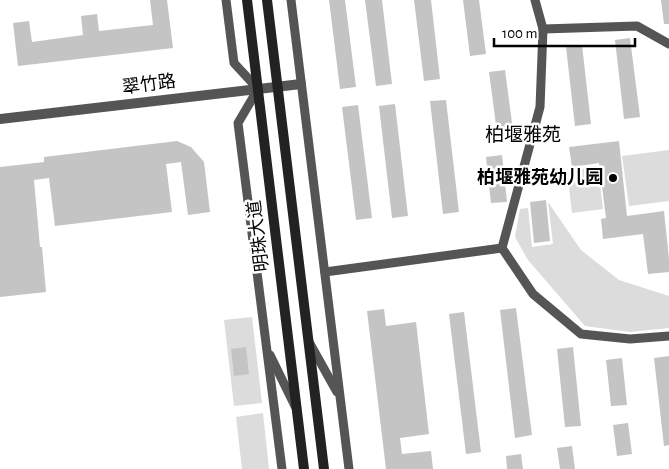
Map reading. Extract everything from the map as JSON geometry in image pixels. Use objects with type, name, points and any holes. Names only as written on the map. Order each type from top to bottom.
[{"type":"main road","name":"明珠大道","points":[[247,0],[304,469]]},
{"type":"main road","name":"明珠大道","points":[[267,0],[324,469]]},
{"type":"main road","points":[[271,198],[276,184],[284,183],[291,196]]},
{"type":"street","points":[[226,0],[234,63],[258,89],[238,123],[282,469]]},
{"type":"street","points":[[291,0],[349,469]]},
{"type":"street","points":[[535,0],[543,29],[540,107],[502,248],[533,294],[581,334],[630,339],[669,336]]},
{"type":"street","points":[[543,29],[637,26],[669,44]]},
{"type":"street","name":"翠竹路","points":[[0,118],[301,84]]},
{"type":"street","points":[[325,272],[502,248]]},
{"type":"street","points":[[308,341],[340,396]]},
{"type":"street","points":[[266,348],[297,410]]},
{"type":"shaded area","points":[[669,150],[669,201],[629,206],[622,156]]},
{"type":"shaded area","points":[[598,167],[603,209],[572,213],[567,171]]},
{"type":"shaded area","points":[[548,202],[581,250],[619,280],[669,296],[669,328],[630,332],[585,326],[528,260],[515,237],[520,209],[528,208],[532,247],[553,244]]},
{"type":"shaded area","points":[[252,317],[262,403],[234,406],[224,320]]},
{"type":"shaded area","points":[[263,413],[269,469],[242,469],[236,417]]},
{"type":"building","points":[[150,0],[167,0],[173,48],[18,66],[13,23],[29,21],[32,42],[83,35],[81,16],[97,14],[99,31],[153,25]]},
{"type":"building","points":[[329,0],[345,0],[356,87],[340,89]]},
{"type":"building","points":[[365,0],[382,0],[392,84],[376,86]]},
{"type":"building","points":[[414,0],[431,0],[440,79],[424,81]]},
{"type":"building","points":[[463,0],[479,0],[486,54],[470,56]]},
{"type":"building","points":[[661,0],[669,0],[669,24],[664,24]]},
{"type":"building","points":[[630,38],[640,117],[624,119],[615,40]]},
{"type":"building","points":[[582,45],[591,124],[575,126],[566,47]]},
{"type":"building","points":[[505,70],[514,138],[498,140],[489,72]]},
{"type":"building","points":[[446,100],[459,212],[443,214],[430,101]]},
{"type":"building","points":[[395,104],[408,216],[392,218],[379,106]]},
{"type":"building","points":[[358,105],[372,218],[356,220],[342,107]]},
{"type":"building","points":[[177,141],[191,147],[204,162],[210,212],[188,215],[181,162],[166,164],[172,212],[55,226],[49,178],[34,180],[46,292],[0,297],[0,167],[44,162],[44,157]]},
{"type":"building","points":[[619,141],[627,216],[664,211],[669,272],[648,274],[643,234],[603,239],[601,219],[606,218],[599,163],[572,167],[569,147]]},
{"type":"building","points":[[502,155],[507,202],[491,203],[486,157]]},
{"type":"building","points":[[546,200],[550,241],[534,243],[530,202]]},
{"type":"building","points":[[516,308],[532,435],[515,438],[500,310]]},
{"type":"building","points":[[384,309],[386,326],[416,322],[429,434],[400,438],[402,454],[431,451],[433,469],[386,469],[367,311]]},
{"type":"building","points":[[464,312],[481,452],[466,454],[449,314]]},
{"type":"building","points":[[246,347],[249,374],[234,376],[231,349]]},
{"type":"building","points":[[573,347],[581,426],[565,427],[557,349]]},
{"type":"building","points":[[669,356],[669,445],[664,446],[654,358]]},
{"type":"building","points":[[622,358],[627,405],[611,406],[606,360]]},
{"type":"building","points":[[628,423],[632,454],[617,456],[613,425]]},
{"type":"building","points":[[572,446],[575,469],[560,469],[557,448]]},
{"type":"building","points":[[521,454],[523,469],[507,469],[506,456]]},
{"type":"place","name":"柏堰雅苑幼儿园","points":[[613,178]]},
{"type":"district","name":"柏堰雅苑","points":[[523,135]]}]
